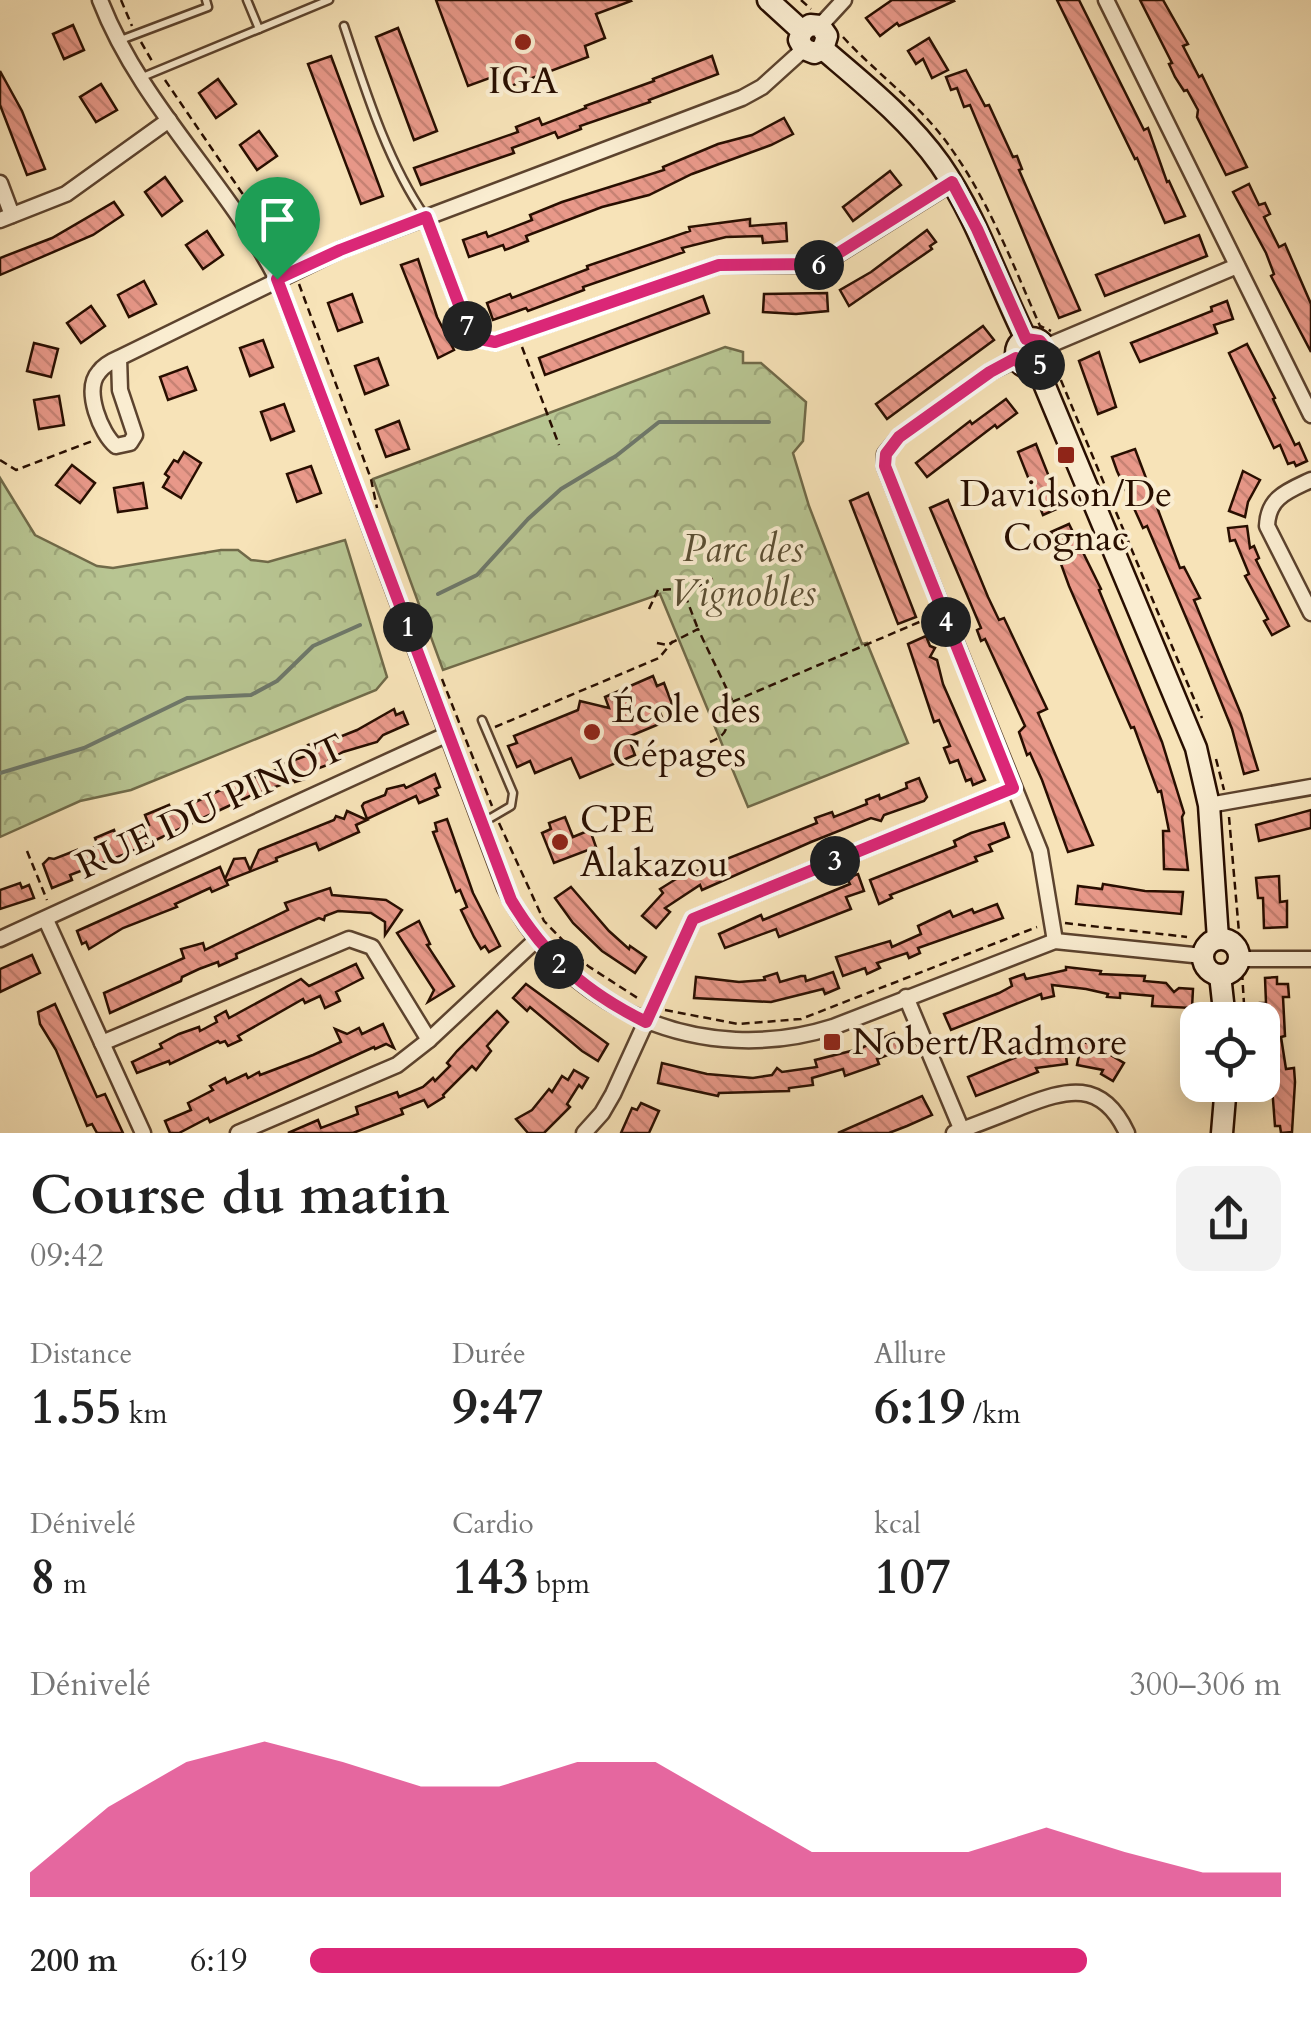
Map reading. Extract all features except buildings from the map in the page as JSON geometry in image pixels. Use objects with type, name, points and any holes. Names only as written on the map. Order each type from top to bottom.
[{"type":"street","points":[[100,0],[139,78],[234,207],[277,279],[511,900],[536,940],[590,991],[646,1022],[703,1038],[780,1040],[833,1026],[1055,941],[1204,956]]},
{"type":"street","points":[[768,0],[814,32],[894,111],[952,182],[1036,343],[1046,358],[1037,367],[1025,368],[1016,358],[1016,349],[1036,343],[1237,266]]},
{"type":"street","points":[[119,358],[120,390],[135,435],[134,440],[116,446],[104,437],[92,386],[99,371],[119,358],[294,271],[742,98],[762,87],[844,0]]},
{"type":"street","points":[[1106,0],[1311,415]]},
{"type":"street","points":[[0,183],[6,218],[66,194],[169,120]]},
{"type":"street","points":[[426,217],[472,334],[495,342],[719,265],[821,264],[952,182]]},
{"type":"street","points":[[1016,358],[899,437],[886,454],[887,478],[1044,862],[1055,941]]},
{"type":"street","points":[[1037,367],[1202,767],[1209,805],[1218,939]]},
{"type":"street","points":[[1311,480],[1277,498],[1268,514],[1267,526],[1311,612]]},
{"type":"street","name":"RUE DU PINOT","points":[[0,939],[448,734]]},
{"type":"street","points":[[1209,805],[1311,786]]},
{"type":"street","points":[[584,1133],[608,1103],[693,919],[1013,788]]},
{"type":"street","points":[[49,918],[143,1133]]},
{"type":"street","points":[[102,1043],[349,939],[372,947],[429,1040]]},
{"type":"street","points":[[1220,975],[1206,966],[1204,956],[1210,942],[1218,939],[1234,944],[1241,964]]},
{"type":"street","points":[[238,1133],[397,1065],[536,940]]},
{"type":"street","points":[[1220,975],[1241,964],[1311,958]]},
{"type":"street","points":[[1220,975],[1222,1002]]},
{"type":"street","points":[[906,997],[960,1132],[1048,1096],[1076,1091],[1102,1100],[1127,1133]]},
{"type":"street","points":[[1222,1133],[1225,1102]]},
{"type":"lane","points":[[118,42],[208,6],[206,0]]},
{"type":"lane","points":[[246,0],[258,29]]},
{"type":"lane","points":[[139,78],[329,0]]},
{"type":"lane","points":[[344,26],[405,181],[426,217]]},
{"type":"lane","points":[[481,824],[512,806],[514,793],[482,720]]},
{"type":"path","points":[[121,0],[158,70],[294,271],[372,480],[380,517]]},
{"type":"path","points":[[800,0],[812,10],[814,32]]},
{"type":"path","points":[[518,337],[559,444]]},
{"type":"path","points":[[0,460],[16,470],[104,437]]},
{"type":"path","points":[[684,594],[713,579]]},
{"type":"path","points":[[648,609],[658,590],[674,589],[684,594],[732,702]]},
{"type":"path","points":[[710,742],[725,736],[725,709],[732,702],[942,613]]},
{"type":"path","points":[[657,643],[666,644],[698,629]]},
{"type":"path","points":[[466,739],[660,658],[673,641]]},
{"type":"path","points":[[441,677],[496,816],[544,921],[588,966],[636,998],[672,1012],[738,1024],[801,1019],[1030,927],[1042,926]]},
{"type":"path","points":[[27,852],[49,918]]},
{"type":"path","points":[[1062,924],[1187,937]]},
{"type":"path","points":[[1241,964],[1244,1002]]},
{"type":"green space","name":"Parc des Vignobles","points":[[725,347],[743,352],[743,363],[761,363],[806,402],[803,441],[793,453],[862,644],[867,643],[908,743],[748,807],[660,594],[443,670],[373,479]]},
{"type":"green space","points":[[0,478],[35,535],[97,566],[113,568],[221,550],[238,550],[251,560],[268,562],[345,540],[387,677],[376,690],[131,790],[80,801],[0,837]]},
{"type":"waterway","points":[[438,594],[477,575],[561,489],[616,456],[659,422],[769,422]]},
{"type":"waterway","points":[[0,773],[84,748],[187,698],[251,695],[277,681],[313,646],[360,625]]},
{"type":"place","name":"IGA","points":[[523,42]]},
{"type":"place","name":"Davidson/De Cognac","points":[[1066,455]]},
{"type":"place","name":"École des Cépages","points":[[592,732]]},
{"type":"place","name":"CPE Alakazou","points":[[560,842]]},
{"type":"place","name":"Nobert/Radmore","points":[[832,1042]]},
{"type":"route","points":[[952,182],[1026,339],[1040,341],[1046,358],[1037,367],[1025,368],[1016,358],[990,372],[890,445],[885,466],[1013,788],[693,919],[646,1022],[607,1004],[550,956],[511,900],[277,279],[426,217],[467,326],[480,339],[495,342],[705,268],[732,264],[821,264],[952,182]]}]
